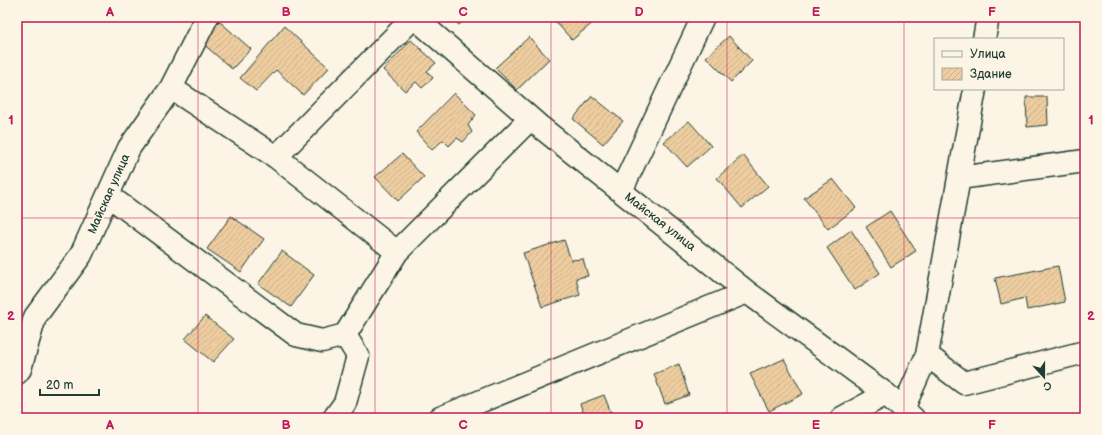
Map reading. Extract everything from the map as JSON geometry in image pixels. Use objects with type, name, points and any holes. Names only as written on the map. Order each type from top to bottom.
[{"type":"street","name":"Майская улица","points":[[17,373],[20,370],[35,317],[81,255],[130,148],[171,88],[207,17]]},
{"type":"street","name":"Майская улица","points":[[414,17],[530,119],[747,292],[886,394],[908,413]]},
{"type":"street","points":[[276,157],[414,17]]},
{"type":"street","points":[[621,191],[703,17]]},
{"type":"street","points":[[984,38],[988,17]]},
{"type":"street","points":[[171,88],[276,157],[397,252]]},
{"type":"street","points":[[908,413],[927,355],[975,90]]},
{"type":"street","points":[[109,196],[296,335],[322,341],[345,334],[397,252],[530,119]]},
{"type":"street","points":[[959,178],[1085,161]]},
{"type":"street","points":[[440,418],[747,292]]},
{"type":"street","points":[[334,418],[345,403],[358,356],[345,334]]},
{"type":"street","points":[[927,355],[964,383],[1085,352]]},
{"type":"street","points":[[842,418],[886,394]]},
{"type":"building","points":[[450,17],[468,17],[459,25]]},
{"type":"building","points":[[557,17],[600,17],[572,40],[554,20]]},
{"type":"building","points":[[219,21],[251,49],[232,69],[201,42]]},
{"type":"building","points":[[284,26],[329,68],[303,95],[276,70],[256,91],[240,78]]},
{"type":"building","points":[[729,36],[752,61],[731,82],[706,57]]},
{"type":"building","points":[[529,37],[549,59],[517,90],[495,68]]},
{"type":"building","points":[[411,40],[436,63],[427,71],[433,78],[422,88],[416,82],[405,91],[383,70]]},
{"type":"building","points":[[454,93],[476,115],[468,125],[472,132],[463,142],[457,138],[449,146],[443,140],[432,150],[416,132]]},
{"type":"building","points":[[592,96],[623,121],[603,144],[573,119]]},
{"type":"building","points":[[1026,97],[1047,97],[1048,125],[1027,127]]},
{"type":"building","points":[[689,121],[711,146],[687,167],[664,142]]},
{"type":"building","points":[[402,154],[424,177],[398,201],[375,177]]},
{"type":"building","points":[[743,155],[768,186],[742,208],[717,178]]},
{"type":"building","points":[[833,179],[856,208],[828,229],[804,198]]},
{"type":"building","points":[[890,211],[916,251],[891,267],[866,227]]},
{"type":"building","points":[[231,216],[264,239],[241,272],[207,249]]},
{"type":"building","points":[[851,230],[880,273],[855,290],[827,248]]},
{"type":"building","points":[[564,240],[571,260],[583,259],[588,276],[576,278],[580,295],[542,307],[523,253]]},
{"type":"building","points":[[282,251],[314,275],[291,307],[258,284]]},
{"type":"building","points":[[1058,266],[1065,302],[1027,310],[1025,298],[1001,304],[995,278]]},
{"type":"building","points":[[205,316],[234,339],[213,362],[185,339]]},
{"type":"building","points":[[784,359],[803,394],[769,411],[750,374]]},
{"type":"building","points":[[679,364],[689,395],[665,404],[654,374]]},
{"type":"building","points":[[604,395],[613,418],[585,418],[580,404]]}]
